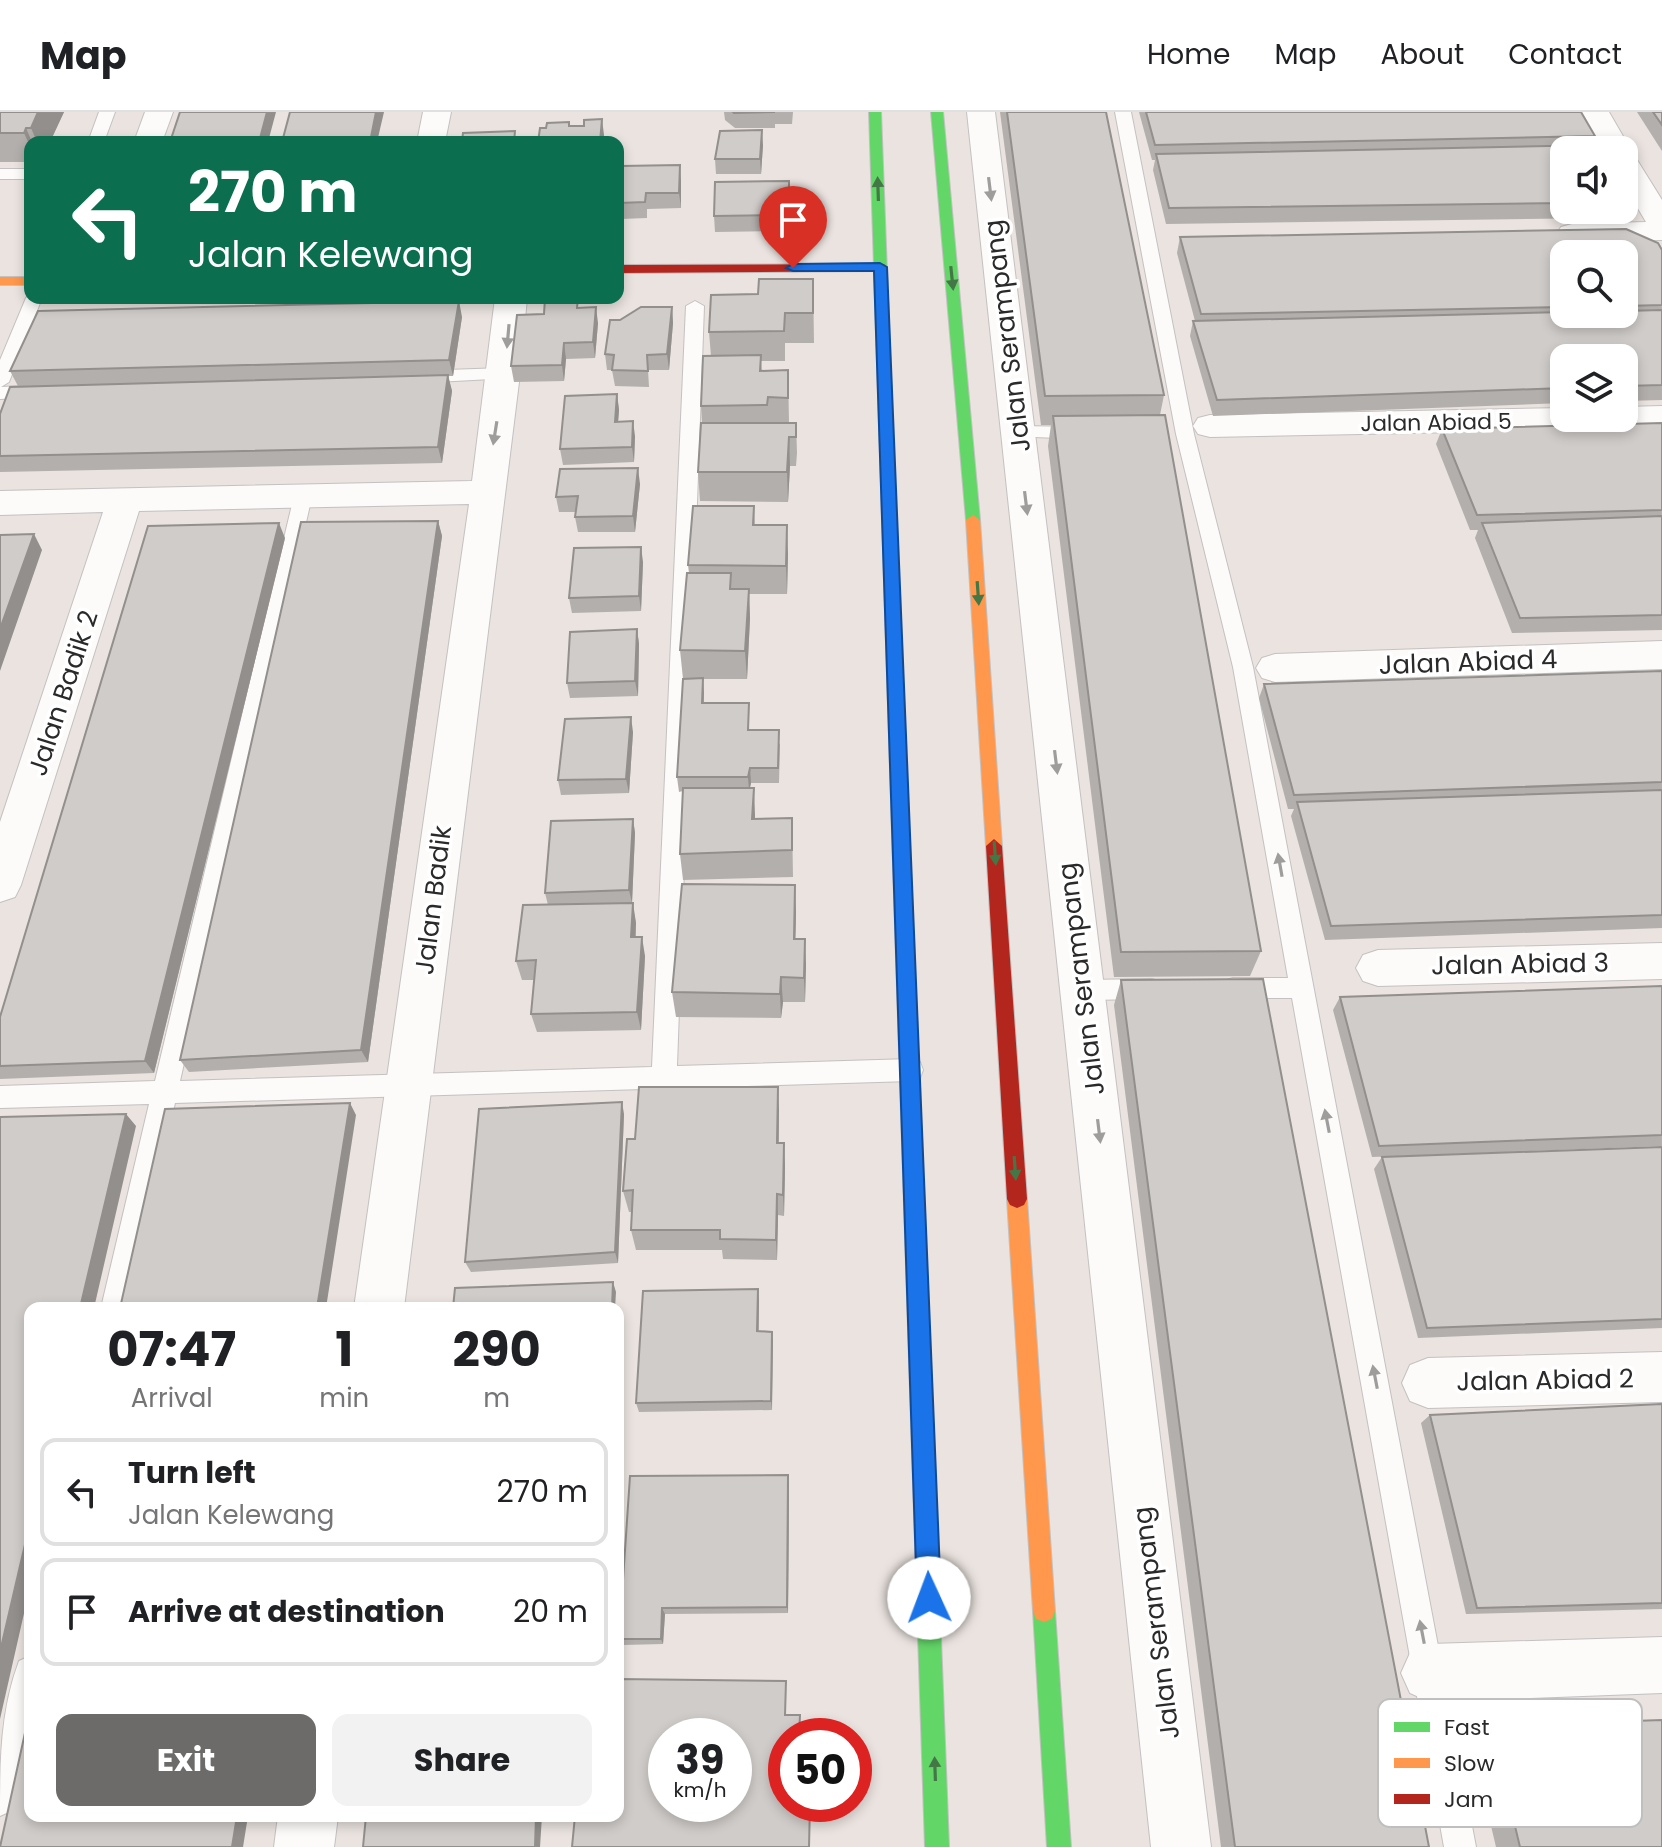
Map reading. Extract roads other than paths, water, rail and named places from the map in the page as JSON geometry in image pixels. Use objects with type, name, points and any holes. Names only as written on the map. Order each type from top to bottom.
[{"type":"main road","points":[[875,112],[884,143],[880,267],[937,1847]]},
{"type":"main road","name":"Jalan Serampang","points":[[937,112],[930,142],[967,433],[1059,1847]]},
{"type":"main road","points":[[624,269],[880,267]]},
{"type":"main road","points":[[0,281],[24,281]]},
{"type":"street","points":[[150,136],[159,112]]},
{"type":"street","points":[[432,136],[437,112]]},
{"type":"street","name":"Jalan Serampang","points":[[981,112],[1181,1847]]},
{"type":"street","points":[[1595,112],[1609,136]]},
{"type":"street","points":[[1638,184],[1662,224]]},
{"type":"street","points":[[1536,233],[1662,231]]},
{"type":"street","name":"Jalan Badik","points":[[380,1302],[504,374],[510,304]]},
{"type":"street","name":"Jalan Abiad 5","points":[[1188,431],[1662,417]]},
{"type":"street","points":[[967,433],[1018,432]]},
{"type":"street","points":[[0,503],[486,492]]},
{"type":"street","name":"Jalan Badik 2","points":[[0,885],[125,500]]},
{"type":"street","name":"Jalan Abiad 4","points":[[1275,668],[1662,655]]},
{"type":"street","name":"Jalan Abiad 3","points":[[1378,968],[1662,961]]},
{"type":"street","name":"Jalan Abiad 2","points":[[1428,1383],[1662,1377]]},
{"type":"street","points":[[1430,1673],[1662,1665]]},
{"type":"street","points":[[304,1847],[307,1822]]},
{"type":"lane","points":[[98,136],[107,112]]},
{"type":"lane","points":[[1123,112],[1188,431],[1243,667],[1434,1699]]},
{"type":"lane","points":[[0,174],[24,174]]},
{"type":"lane","points":[[0,382],[32,304]]},
{"type":"lane","points":[[664,1077],[695,306]]},
{"type":"lane","points":[[394,378],[504,374]]},
{"type":"lane","points":[[0,393],[63,390]]},
{"type":"lane","points":[[1018,432],[1094,433]]},
{"type":"lane","points":[[116,1302],[302,496]]},
{"type":"lane","points":[[1208,989],[1302,988]]},
{"type":"lane","points":[[1083,990],[1177,989]]},
{"type":"lane","points":[[0,1097],[911,1070]]},
{"type":"lane","points":[[0,1800],[24,1698]]},
{"type":"lane","points":[[1457,1827],[1460,1847]]}]
